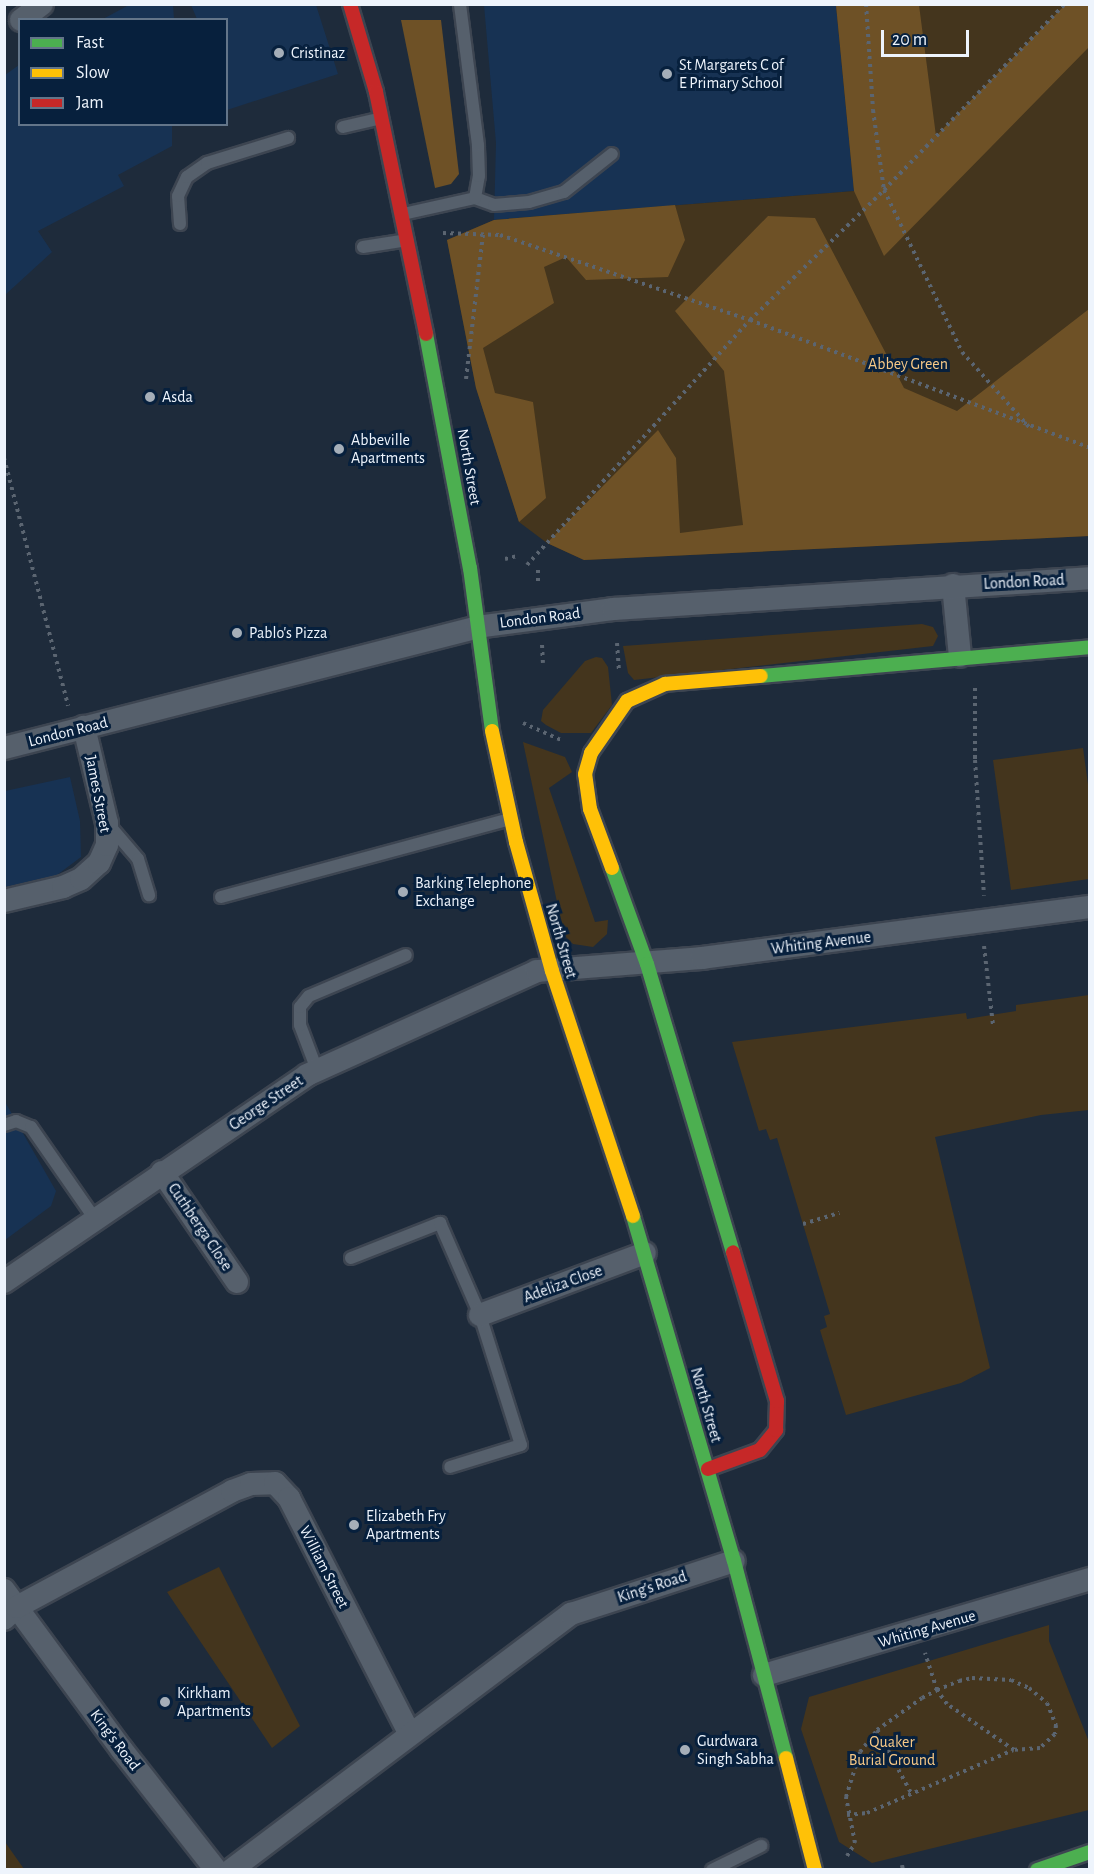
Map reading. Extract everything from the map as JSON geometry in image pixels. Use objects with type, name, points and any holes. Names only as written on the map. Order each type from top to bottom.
[{"type":"street","points":[[23,18],[42,4]]},
{"type":"street","name":"North Street","points":[[350,4],[382,118],[403,214],[461,517],[487,707],[511,819],[552,971],[645,1253],[708,1469],[814,1869]]},
{"type":"street","points":[[4,32],[18,22]]},
{"type":"street","name":"London Road","points":[[4,748],[477,627],[612,609],[953,585],[1089,578]]},
{"type":"street","points":[[953,585],[960,656]]},
{"type":"street","points":[[708,1469],[760,1450],[776,1430],[777,1401],[647,964],[590,809],[585,774],[591,753],[627,700],[665,684],[960,656],[1089,647]]},
{"type":"street","name":"James Street","points":[[4,901],[63,887],[81,879],[99,863],[107,845],[107,823],[79,729]]},
{"type":"street","name":"Whiting Avenue","points":[[552,971],[647,964],[1089,907]]},
{"type":"street","name":"George Street","points":[[4,1282],[162,1172],[317,1070],[537,972],[552,971]]},
{"type":"street","name":"Cuthberga Close","points":[[162,1172],[237,1282]]},
{"type":"street","name":"Adeliza Close","points":[[480,1315],[645,1253]]},
{"type":"street","name":"William Street","points":[[9,1605],[231,1491],[251,1484],[275,1483],[289,1498],[410,1732]]},
{"type":"street","name":"King's Road","points":[[410,1732],[571,1614],[734,1561]]},
{"type":"street","name":"Whiting Avenue","points":[[764,1675],[918,1633],[1089,1579]]},
{"type":"street","name":"King's Road","points":[[9,1605],[216,1869]]},
{"type":"street","points":[[231,1869],[410,1732]]},
{"type":"street","points":[[1037,1869],[1089,1852]]},
{"type":"lane","points":[[460,4],[478,145],[480,176],[475,198]]},
{"type":"lane","points":[[343,127],[382,118]]},
{"type":"lane","points":[[180,224],[178,196],[188,177],[207,163],[288,138]]},
{"type":"lane","points":[[403,214],[475,198],[495,205],[529,202],[564,192],[612,154]]},
{"type":"lane","points":[[363,247],[408,240]]},
{"type":"lane","points":[[221,897],[511,819]]},
{"type":"lane","points":[[107,823],[138,859],[149,895]]},
{"type":"lane","points":[[317,1070],[300,1025],[300,1007],[309,996],[406,955]]},
{"type":"lane","points":[[4,1125],[16,1121],[31,1127],[95,1219]]},
{"type":"lane","points":[[351,1258],[440,1223],[480,1315],[521,1445],[450,1467]]},
{"type":"lane","points":[[712,1869],[761,1846]]},
{"type":"path","points":[[866,4],[873,110],[884,190],[962,352],[1029,428]]},
{"type":"path","points":[[528,565],[750,320],[884,190],[1065,4]]},
{"type":"path","points":[[443,233],[500,235],[750,320],[1029,428],[1089,448]]},
{"type":"path","points":[[465,380],[470,373],[483,234]]},
{"type":"path","points":[[4,458],[79,729]]},
{"type":"path","points":[[505,560],[517,556]]},
{"type":"path","points":[[538,570],[538,581]]},
{"type":"path","points":[[542,644],[543,663]]},
{"type":"path","points":[[960,656],[975,679],[975,760],[984,898],[1006,897],[1010,918]]},
{"type":"path","points":[[520,722],[591,753]]},
{"type":"path","points":[[993,945],[983,946],[993,1025]]},
{"type":"path","points":[[803,1224],[839,1213]]},
{"type":"path","points":[[918,1633],[937,1690],[947,1704],[1014,1750]]},
{"type":"path","points":[[847,1815],[867,1813],[1014,1750],[1040,1748],[1055,1734],[1056,1725],[1047,1702],[1029,1688],[1000,1678],[972,1678],[937,1690],[877,1730],[860,1752],[850,1778],[847,1815],[855,1843],[847,1856]]},
{"type":"path","points":[[877,1730],[911,1793]]},
{"type":"shaded area","points":[[129,5],[173,5],[174,18],[105,18]]},
{"type":"shaded area","points":[[191,5],[316,5],[338,74],[228,110],[228,18],[197,18]]},
{"type":"shaded area","name":"St Margarets C of E Primary School","points":[[484,5],[836,5],[854,191],[494,220],[496,143]]},
{"type":"shaded area","points":[[836,5],[919,5],[936,136],[1065,5],[1089,5],[1089,47],[884,256],[854,191]]},
{"type":"shaded area","points":[[401,20],[441,20],[459,174],[451,184],[435,188]]},
{"type":"shaded area","points":[[18,66],[18,126],[172,126],[172,146],[118,175],[124,186],[38,231],[52,252],[5,295],[5,75]]},
{"type":"shaded area","points":[[675,205],[685,240],[668,277],[586,280],[566,257],[544,267],[554,303],[483,348],[495,393],[533,402],[546,498],[519,522],[476,388],[447,240],[494,220]]},
{"type":"shaded area","points":[[768,216],[815,218],[904,388],[957,411],[1089,309],[1089,536],[584,560],[547,543],[658,430],[676,458],[680,533],[743,525],[724,371],[675,311]]},
{"type":"shaded area","points":[[70,777],[80,821],[81,857],[57,875],[5,887],[5,791]]},
{"type":"shaded area","points":[[4,1100],[56,1191],[51,1206],[5,1240]]},
{"type":"green space","name":"Abbey Green","points":[[836,5],[1089,5],[1089,536],[584,560],[547,543],[519,522],[476,388],[447,240],[494,220],[854,191]]},
{"type":"green space","points":[[922,624],[933,627],[938,636],[933,646],[634,680],[628,673],[623,646]]},
{"type":"green space","points":[[596,657],[602,658],[608,667],[612,705],[591,733],[561,733],[546,725],[541,721],[543,710],[585,661]]},
{"type":"green space","points":[[523,742],[565,757],[572,772],[549,788],[595,922],[608,920],[607,934],[593,947],[573,944],[564,935]]},
{"type":"green space","points":[[1083,748],[1090,799],[1089,879],[1011,890],[993,760]]},
{"type":"green space","points":[[1089,995],[1089,1110],[1041,1115],[935,1137],[990,1368],[961,1383],[846,1415],[820,1330],[827,1327],[824,1316],[830,1314],[777,1138],[770,1140],[766,1129],[759,1131],[732,1042],[966,1013],[967,1019],[1016,1011],[1016,1005]]},
{"type":"green space","points":[[219,1567],[300,1726],[272,1748],[167,1592]]},
{"type":"green space","name":"Quaker Burial Ground","points":[[1049,1625],[1049,1641],[1089,1742],[1089,1810],[872,1863],[839,1842],[801,1729],[809,1697]]},
{"type":"green space","points":[[5,1842],[24,1869],[5,1869]]},
{"type":"traffic: fast","points":[[426,334],[470,568],[492,731]]},
{"type":"traffic: fast","points":[[761,676],[1090,647]]},
{"type":"traffic: fast","points":[[612,868],[647,964],[733,1252]]},
{"type":"traffic: fast","points":[[633,1216],[734,1561],[786,1758]]},
{"type":"traffic: fast","points":[[1037,1870],[1090,1852]]},
{"type":"traffic: slow","points":[[612,868],[590,809],[585,774],[591,753],[627,701],[665,684],[761,676]]},
{"type":"traffic: slow","points":[[492,731],[516,842],[552,971],[633,1216]]},
{"type":"traffic: slow","points":[[786,1758],[815,1870]]},
{"type":"traffic: jam","points":[[350,4],[376,92],[426,334]]},
{"type":"traffic: jam","points":[[708,1469],[760,1450],[776,1430],[777,1401],[733,1252]]},
{"type":"place","name":"Cristinaz","points":[[279,53]]},
{"type":"place","name":"St Margarets C of E Primary School","points":[[667,74]]},
{"type":"place","name":"Asda","points":[[150,397]]},
{"type":"place","name":"Abbeville Apartments","points":[[339,449]]},
{"type":"place","name":"Pablo's Pizza","points":[[237,633]]},
{"type":"place","name":"Barking Telephone Exchange","points":[[403,892]]},
{"type":"place","name":"Elizabeth Fry Apartments","points":[[354,1525]]},
{"type":"place","name":"Kirkham Apartments","points":[[165,1702]]},
{"type":"place","name":"Gurdwara Singh Sabha","points":[[685,1750]]}]
